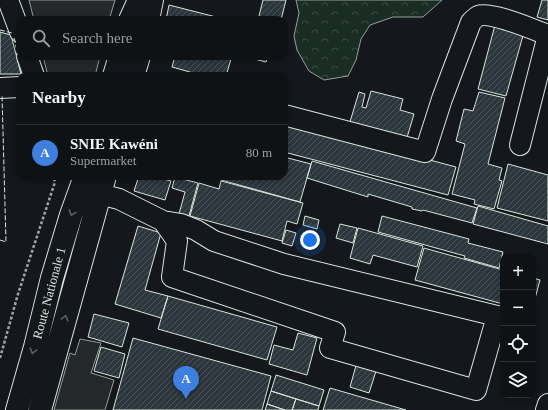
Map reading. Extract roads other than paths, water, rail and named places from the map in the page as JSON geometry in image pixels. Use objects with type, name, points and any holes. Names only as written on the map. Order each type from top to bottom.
[{"type":"main road","points":[[132,16],[139,0]]},
{"type":"main road","points":[[149,16],[152,0]]},
{"type":"main road","points":[[115,72],[119,60]]},
{"type":"main road","points":[[134,72],[138,60]]},
{"type":"main road","name":"Route Nationale 1","points":[[17,410],[52,278],[94,182]]},
{"type":"main road","name":"Route Nationale 1","points":[[40,410],[94,182]]},
{"type":"street","points":[[8,0],[16,21]]},
{"type":"street","points":[[288,116],[425,152],[442,100],[471,22],[478,16],[487,15],[508,20],[548,35],[520,145]]},
{"type":"street","points":[[28,60],[33,72]]},
{"type":"street","points":[[0,88],[16,88]]},
{"type":"street","points":[[94,182],[119,199],[163,220],[182,224],[196,230],[214,241],[284,264],[497,316],[476,390],[330,348],[335,332],[172,277],[177,241],[163,220]]},
{"type":"street","points":[[546,410],[548,404]]},
{"type":"place","name":"SNIE Kawéni","points":[[186,399]]}]
